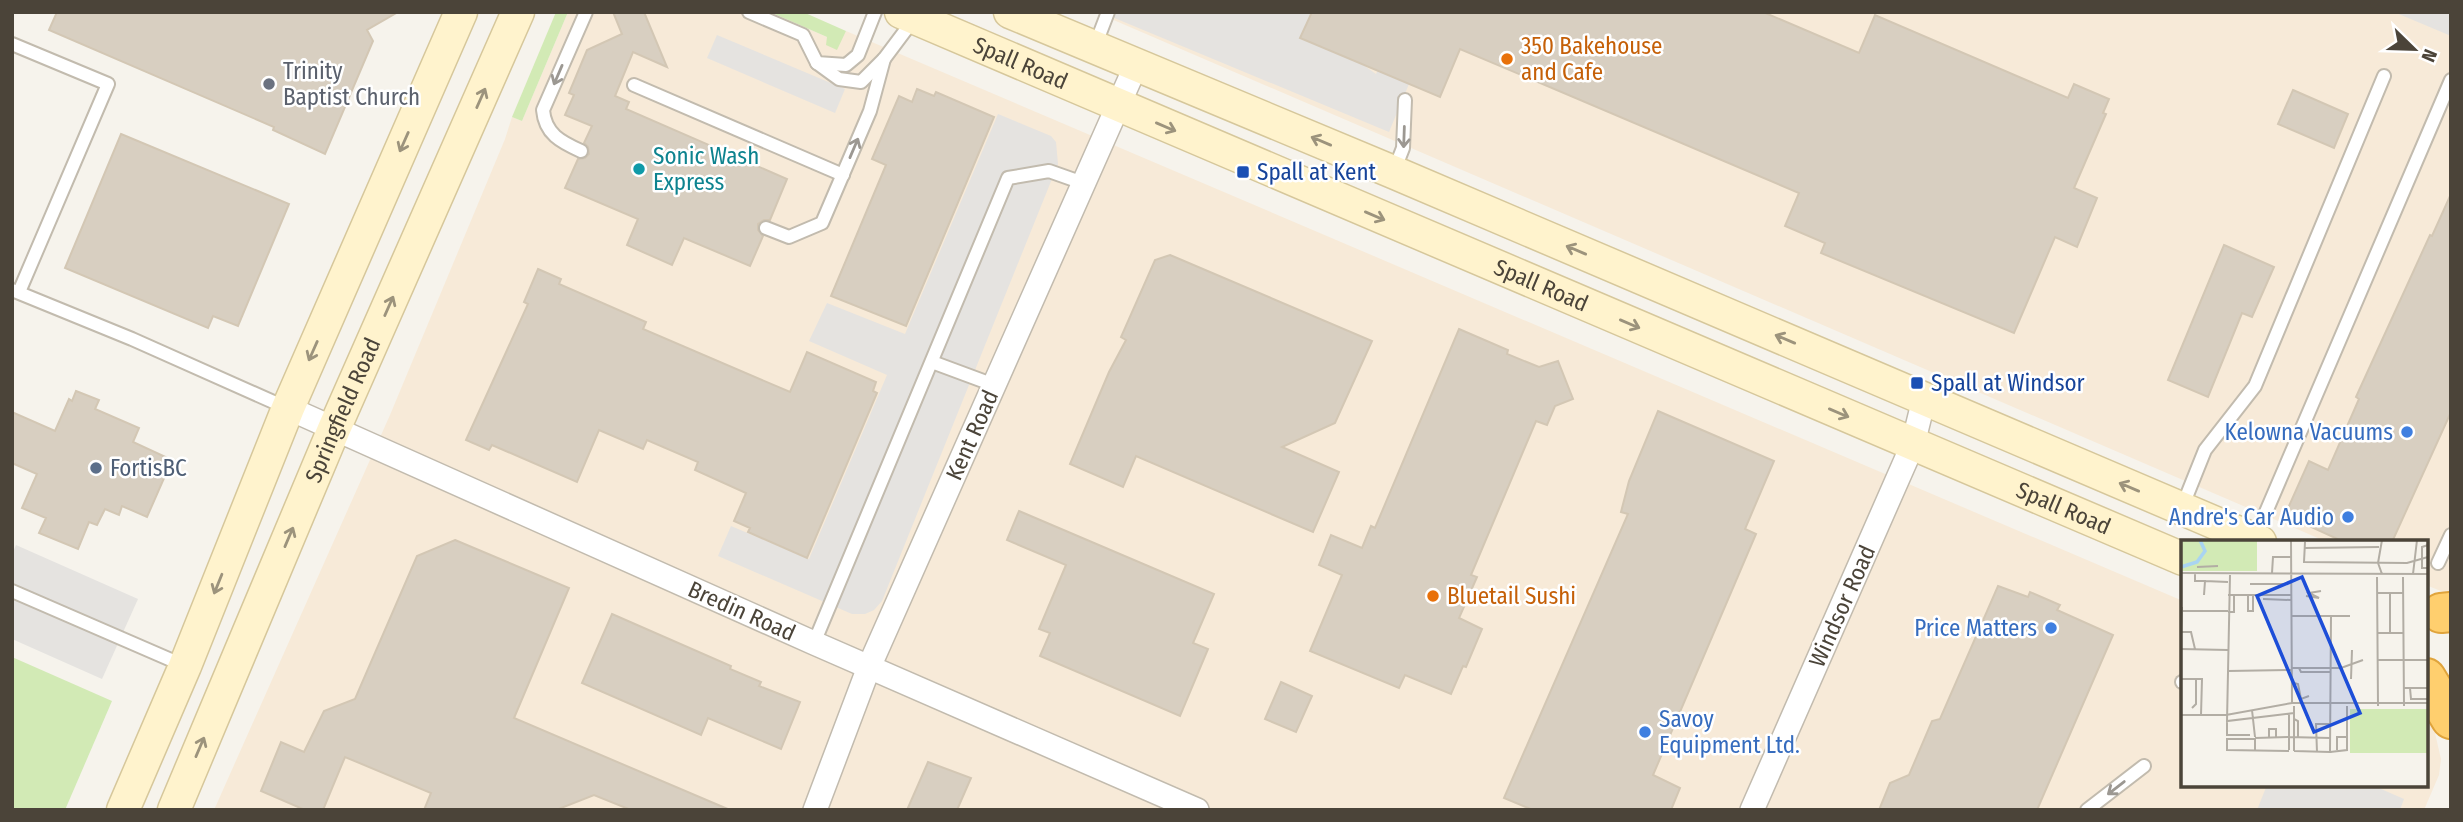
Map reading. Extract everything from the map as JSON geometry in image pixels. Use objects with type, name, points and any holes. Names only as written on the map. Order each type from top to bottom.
[{"type":"highway","points":[[2428,681],[2451,719]]},
{"type":"main road","points":[[123,810],[185,666],[288,408],[461,12]]},
{"type":"main road","name":"Springfield Road","points":[[174,810],[334,429],[518,12]]},
{"type":"main road","name":"Spall Road","points":[[1010,12],[1059,26],[1094,47],[1394,172],[2255,540]]},
{"type":"main road","name":"Spall Road","points":[[908,15],[2181,558]]},
{"type":"main road","points":[[2428,666],[2451,677]]},
{"type":"street","name":"Kent Road","points":[[815,810],[869,667],[1137,63]]},
{"type":"street","name":"Windsor Road","points":[[1752,810],[1913,444],[1924,399]]},
{"type":"street","name":"Bredin Road","points":[[288,408],[814,643],[1198,810]]},
{"type":"lane","points":[[581,151],[549,131],[543,110],[586,12]]},
{"type":"lane","points":[[749,12],[803,35],[817,63],[839,79],[861,82],[884,59]]},
{"type":"lane","points":[[817,63],[846,65],[859,55],[874,12]]},
{"type":"lane","points":[[1094,47],[1108,12]]},
{"type":"lane","points":[[766,228],[789,237],[822,223],[870,111],[884,59],[908,15]]},
{"type":"lane","points":[[12,44],[108,84],[15,291],[288,408]]},
{"type":"lane","points":[[2181,510],[2206,450],[2255,386],[2384,76]]},
{"type":"lane","points":[[2257,540],[2451,80]]},
{"type":"lane","points":[[634,85],[843,175]]},
{"type":"lane","points":[[1394,172],[1403,148],[1405,100]]},
{"type":"lane","points":[[814,643],[1008,178],[1049,171],[1083,183]]},
{"type":"lane","points":[[932,362],[994,384]]},
{"type":"lane","points":[[2438,563],[2451,535]]},
{"type":"lane","points":[[12,591],[185,666]]},
{"type":"lane","points":[[2087,810],[2144,765]]},
{"type":"shaded area","points":[[568,12],[770,12],[827,37],[836,49],[846,31],[2181,600],[2181,787],[2428,787],[2428,722],[2434,729],[2441,759],[2439,775],[2424,810],[214,810],[390,415],[512,117],[522,121]]},
{"type":"shaded area","points":[[1095,12],[2451,12],[2451,595],[2428,586],[2428,540],[2322,540]]},
{"type":"shaded area","points":[[1100,12],[1311,12],[1301,37],[1362,64],[1376,74],[1378,70],[1409,84],[1389,132]]},
{"type":"shaded area","points":[[2394,12],[2451,12],[2451,36]]},
{"type":"shaded area","points":[[717,35],[845,89],[835,113],[707,58]]},
{"type":"shaded area","points":[[998,114],[1051,136],[1056,142],[1058,164],[882,601],[874,610],[865,614],[852,614],[718,556],[731,526],[809,559],[887,375],[809,341],[827,303],[905,334]]},
{"type":"shaded area","points":[[16,545],[138,599],[102,679],[12,639],[12,554]]},
{"type":"shaded area","points":[[2266,787],[2377,787],[2404,799],[2400,810],[2257,810]]},
{"type":"green space","points":[[556,12],[568,12],[522,121],[512,117]]},
{"type":"green space","points":[[770,12],[803,12],[846,31],[837,50],[826,45],[827,37]]},
{"type":"green space","points":[[12,657],[112,701],[65,810],[12,810]]},
{"type":"building","name":"Trinity Baptist Church","points":[[57,12],[398,12],[367,30],[373,41],[325,154],[273,130],[274,127],[49,30]]},
{"type":"building","name":"Sonic Wash Express","points":[[613,12],[644,12],[667,67],[633,52],[615,96],[629,102],[626,109],[787,179],[770,220],[758,224],[758,230],[763,236],[750,266],[684,238],[672,265],[627,245],[638,219],[565,188],[578,159],[589,154],[584,143],[592,126],[565,115],[574,95],[569,93],[587,50],[622,34]]},
{"type":"building","points":[[1312,12],[1763,12],[1859,53],[1875,15],[2068,98],[2074,84],[2109,99],[2103,113],[2106,114],[2074,188],[2097,198],[2077,247],[2055,237],[2014,333],[1821,253],[1825,243],[1785,226],[1799,193],[1460,49],[1440,97],[1300,38]]},
{"type":"building","points":[[917,89],[934,96],[936,92],[994,117],[906,326],[831,296],[886,165],[872,159],[899,96],[912,102]]},
{"type":"building","points":[[2293,90],[2348,114],[2334,148],[2278,124]]},
{"type":"building","points":[[121,134],[289,204],[238,326],[213,316],[208,328],[65,268]]},
{"type":"building","points":[[2451,194],[2451,412],[2393,540],[2340,540],[2285,515],[2309,461],[2328,470],[2359,399],[2356,397],[2430,235],[2432,236]]},
{"type":"building","points":[[2224,245],[2274,267],[2252,317],[2242,313],[2208,397],[2168,380]]},
{"type":"building","points":[[1170,255],[1372,341],[1335,423],[1282,447],[1339,472],[1313,532],[1136,456],[1123,487],[1070,464],[1109,372],[1126,340],[1121,337],[1155,260]]},
{"type":"building","points":[[538,269],[561,279],[559,284],[646,322],[643,329],[790,392],[807,352],[876,382],[873,391],[877,393],[807,558],[748,532],[750,528],[734,521],[746,493],[695,470],[698,462],[647,440],[643,449],[599,430],[577,482],[492,445],[489,450],[466,440],[528,304],[524,302]]},
{"type":"building","points":[[1459,329],[1539,367],[1558,361],[1573,399],[1555,406],[1547,425],[1536,421],[1471,575],[1477,577],[1459,618],[1482,629],[1451,694],[1405,675],[1399,688],[1310,651],[1342,575],[1319,565],[1331,535],[1362,548],[1371,526],[1375,528]]},
{"type":"building","name":"FortisBC","points":[[76,391],[99,400],[95,409],[139,428],[133,442],[172,460],[147,517],[122,506],[119,515],[105,509],[97,525],[89,522],[78,549],[39,533],[46,518],[22,508],[37,474],[12,463],[12,412],[55,431],[69,399],[72,401]]},
{"type":"building","points":[[1658,411],[1774,461],[1745,529],[1756,534],[1653,775],[1680,788],[1671,810],[1533,810],[1504,798],[1628,514],[1621,512],[1629,481]]},
{"type":"building","points":[[1019,511],[1214,594],[1193,643],[1208,649],[1180,716],[1040,656],[1050,633],[1039,629],[1066,565],[1007,540]]},
{"type":"building","points":[[455,540],[569,588],[514,718],[730,810],[631,810],[594,795],[556,810],[424,810],[431,793],[345,757],[323,810],[305,810],[261,791],[281,742],[304,752],[324,711],[355,699],[417,556]]},
{"type":"building","points":[[1998,586],[2028,597],[2030,592],[2060,605],[2057,610],[2113,635],[2037,810],[1879,810],[1890,783],[1909,775],[1932,721],[1940,719]]},
{"type":"building","points":[[612,614],[731,666],[730,669],[761,682],[759,686],[800,702],[781,749],[708,718],[701,735],[582,683]]},
{"type":"building","points":[[1281,682],[1312,696],[1296,732],[1265,719]]},
{"type":"building","points":[[928,762],[971,778],[957,810],[907,810]]},
{"type":"place","name":"350 Bakehouse and Cafe","points":[[1507,59]]},
{"type":"place","name":"Trinity Baptist Church","points":[[269,84]]},
{"type":"place","name":"Sonic Wash Express","points":[[639,169]]},
{"type":"place","name":"Spall at Kent","points":[[1243,172]]},
{"type":"place","name":"Spall at Windsor","points":[[1917,383]]},
{"type":"place","name":"Kelowna Vacuums","points":[[2407,432]]},
{"type":"place","name":"FortisBC","points":[[96,468]]},
{"type":"place","name":"Andre's Car Audio","points":[[2348,517]]},
{"type":"place","name":"Bluetail Sushi","points":[[1433,596]]},
{"type":"place","name":"Price Matters","points":[[2051,628]]},
{"type":"place","name":"Savoy Equipment Ltd.","points":[[1645,732]]}]
